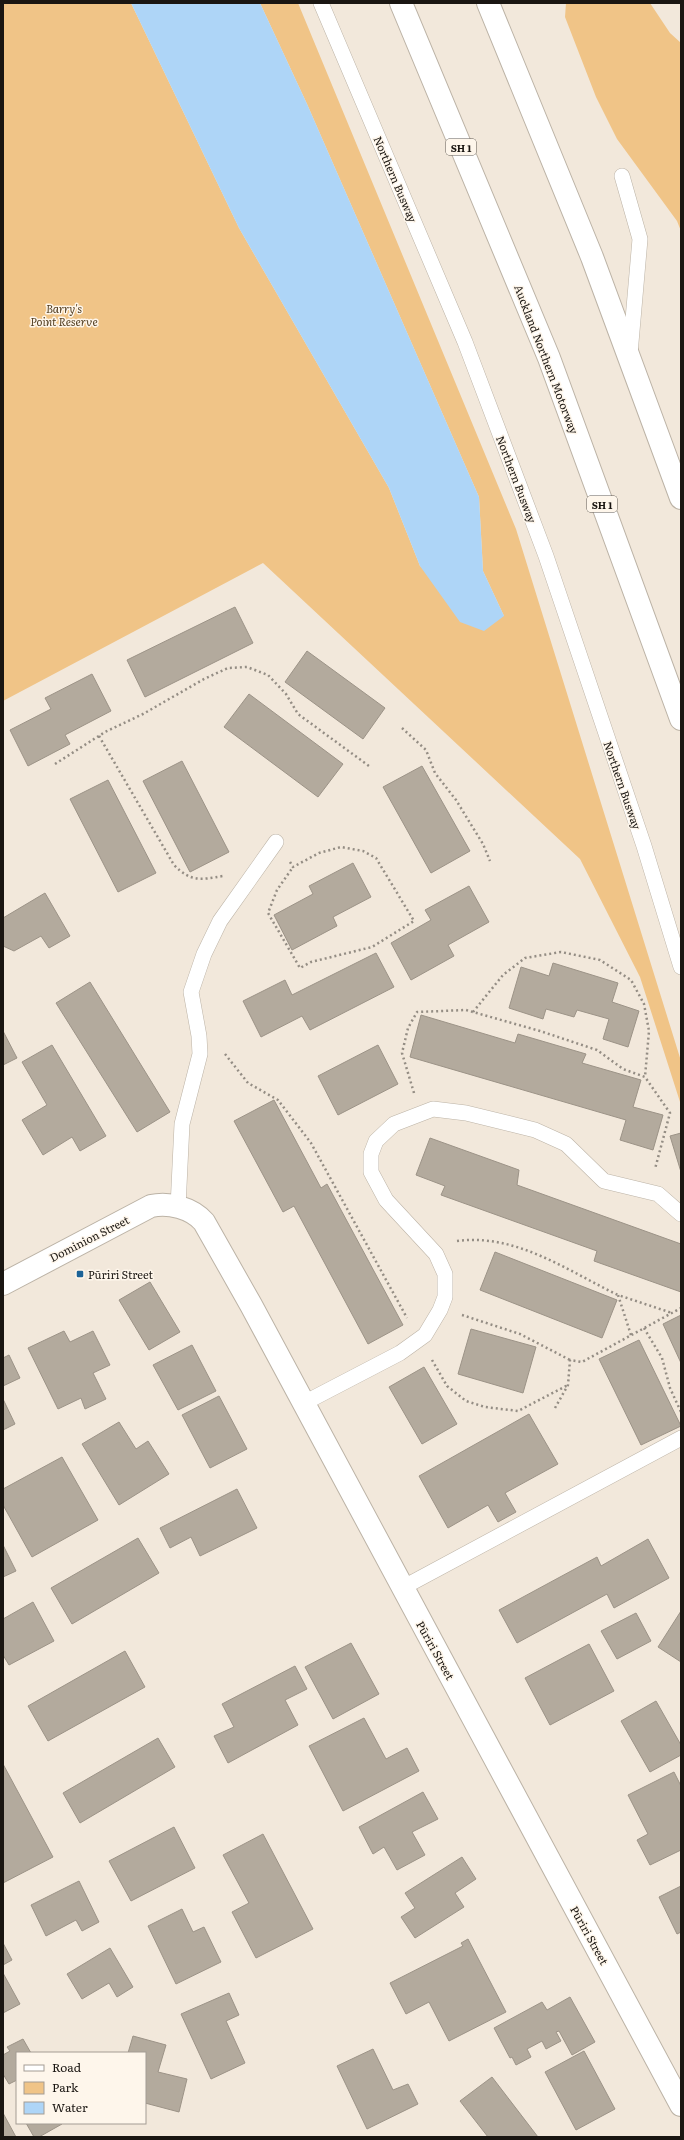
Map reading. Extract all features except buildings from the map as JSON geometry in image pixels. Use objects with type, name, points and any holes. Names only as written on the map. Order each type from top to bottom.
[{"type":"main road","name":"Auckland Northern Motorway","points":[[402,3],[549,358],[681,719]]},
{"type":"main road","points":[[488,3],[592,257],[681,498]]},
{"type":"main road","name":"Dominion Street","points":[[3,1284],[151,1206],[163,1205],[178,1207]]},
{"type":"main road","name":"Pūriri Street","points":[[178,1207],[200,1218],[209,1229],[681,2105]]},
{"type":"lane","name":"Northern Busway","points":[[321,3],[465,342],[546,556],[644,846],[681,967]]},
{"type":"lane","points":[[622,176],[640,239],[630,358]]},
{"type":"lane","points":[[178,1207],[182,1124],[200,1054],[199,1036],[191,992],[204,954],[220,921],[276,842]]},
{"type":"lane","points":[[304,1403],[400,1353],[425,1335],[440,1310],[444,1297],[445,1274],[436,1254],[386,1200],[371,1172],[371,1154],[376,1141],[394,1124],[433,1109],[466,1113],[535,1130],[566,1144],[604,1181],[658,1194],[681,1214]]},
{"type":"lane","points":[[402,1588],[681,1438]]},
{"type":"path","points":[[55,764],[99,736],[228,668],[247,668],[268,674],[286,694],[298,714],[369,766]]},
{"type":"path","points":[[402,728],[426,750],[435,773],[456,800],[483,844],[490,860]]},
{"type":"path","points":[[99,736],[174,865],[185,876],[201,880],[225,876],[247,881]]},
{"type":"path","points":[[276,842],[293,867]]},
{"type":"path","points":[[341,847],[363,851],[376,858],[414,921],[372,947],[311,962],[300,968],[268,913],[278,890],[293,867],[319,853],[341,847]]},
{"type":"path","points":[[473,1012],[503,975],[525,958],[561,952],[600,960],[631,980],[644,1004],[649,1031],[645,1077]]},
{"type":"path","points":[[420,1114],[402,1053],[408,1028],[417,1012],[466,1010],[540,1031],[597,1050],[623,1069],[645,1077],[670,1113],[662,1148],[648,1192]]},
{"type":"path","points":[[224,1048],[226,1055],[248,1083],[278,1100],[311,1143],[419,1340],[447,1386],[466,1401],[485,1407],[518,1410],[568,1385]]},
{"type":"path","points":[[436,1254],[455,1242],[465,1240],[482,1240],[516,1246],[547,1259],[618,1295],[672,1313]]},
{"type":"path","points":[[618,1295],[631,1335]]},
{"type":"path","points":[[440,1310],[520,1334],[570,1360],[582,1362],[681,1308]]},
{"type":"path","points":[[644,1328],[662,1358],[670,1388],[681,1412]]},
{"type":"path","points":[[555,1408],[568,1385],[570,1360]]},
{"type":"green space","name":"Barry's Point Reserve","points":[[3,3],[131,3],[239,228],[389,488],[420,566],[504,616],[483,571],[479,497],[307,104],[260,3],[298,3],[516,529],[681,1061],[681,1105],[640,977],[580,859],[263,563],[3,701]]},
{"type":"green space","points":[[566,3],[650,3],[670,33],[681,43],[681,231],[677,221],[617,139],[596,97],[565,17]]},
{"type":"water","points":[[131,3],[260,3],[307,104],[479,497],[483,571],[504,616],[484,631],[460,622],[420,566],[389,488],[239,228]]},
{"type":"place","name":"Pūriri Street","points":[[80,1274]]}]
